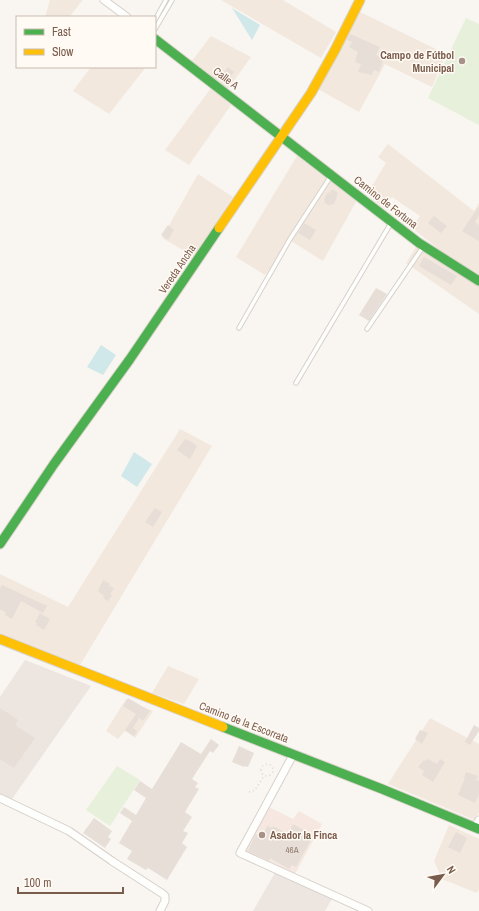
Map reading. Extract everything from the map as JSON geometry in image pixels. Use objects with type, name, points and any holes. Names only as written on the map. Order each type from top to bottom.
[{"type":"street","points":[[104,0],[126,16]]},
{"type":"street","name":"Vereda Ancha","points":[[0,544],[54,464],[138,346],[311,93],[360,0]]},
{"type":"street","name":"Calle A","points":[[156,40],[282,136]]},
{"type":"street","name":"Camino de Fortuna","points":[[282,136],[391,222],[424,246],[479,281]]},
{"type":"street","name":"Camino de la Escorrata","points":[[0,639],[478,825]]},
{"type":"street","points":[[294,754],[240,853],[368,911]]},
{"type":"street","points":[[0,798],[69,831],[112,861],[164,894],[165,901],[160,911]]},
{"type":"lane","points":[[156,18],[166,0]]},
{"type":"lane","points":[[156,27],[172,0]]},
{"type":"lane","points":[[238,328],[290,239],[331,175]]},
{"type":"lane","points":[[296,383],[391,222]]},
{"type":"lane","points":[[367,329],[424,246]]},
{"type":"path","points":[[249,792],[255,790],[264,776],[272,774],[273,770],[271,765],[263,765],[261,772],[264,776]]},
{"type":"shaded area","points":[[50,0],[83,0],[70,16],[45,16]]},
{"type":"shaded area","points":[[221,0],[283,0],[336,32],[321,58]]},
{"type":"shaded area","points":[[360,12],[446,54],[432,87],[385,64],[359,112],[318,89]]},
{"type":"shaded area","points":[[211,36],[251,57],[228,89],[191,62]]},
{"type":"shaded area","points":[[90,68],[145,68],[109,114],[73,91]]},
{"type":"shaded area","points":[[211,88],[231,105],[189,165],[165,150]]},
{"type":"shaded area","points":[[388,144],[474,211],[479,203],[479,274],[444,253],[412,228],[420,216],[392,197],[384,208],[367,194],[386,163],[378,157]]},
{"type":"shaded area","points":[[297,156],[357,200],[323,261],[291,241],[265,275],[236,257]]},
{"type":"shaded area","points":[[198,174],[233,197],[195,257],[162,238]]},
{"type":"shaded area","points":[[417,246],[479,284],[479,314],[406,263]]},
{"type":"shaded area","points":[[180,429],[212,446],[80,665],[0,634],[0,574],[68,607]]},
{"type":"shaded area","points":[[25,660],[91,686],[12,799],[0,794],[0,697]]},
{"type":"shaded area","points":[[168,666],[199,679],[184,704],[152,693]]},
{"type":"shaded area","points":[[126,699],[153,711],[135,738],[125,731],[118,739],[106,731]]},
{"type":"shaded area","points":[[430,718],[479,744],[479,812],[475,820],[388,784]]},
{"type":"shaded area","points":[[269,807],[293,819],[299,811],[322,824],[295,874],[272,862],[269,863],[245,852]]},
{"type":"shaded area","points":[[449,825],[479,839],[479,889],[477,893],[442,879],[434,861]]},
{"type":"shaded area","points":[[276,871],[333,897],[325,911],[253,911]]},
{"type":"green space","name":"Campo de Fútbol Municipal","points":[[466,18],[479,24],[479,125],[428,98]]},
{"type":"green space","points":[[117,766],[140,780],[110,826],[86,810]]},
{"type":"water","points":[[232,8],[260,25],[252,40]]},
{"type":"water","points":[[101,345],[116,355],[103,375],[87,367]]},
{"type":"water","points":[[134,452],[152,464],[137,487],[121,476]]},
{"type":"building","points":[[350,34],[380,47],[376,55],[384,58],[379,72],[374,70],[372,75],[358,72],[361,64],[355,62],[358,52],[349,47],[352,42],[347,40]]},
{"type":"building","points":[[228,67],[234,72],[227,82],[220,77]]},
{"type":"building","points":[[332,189],[338,193],[333,205],[331,204],[330,206],[324,202],[324,199],[328,192],[330,193]]},
{"type":"building","points":[[479,206],[479,215],[475,222],[479,225],[479,241],[462,231]]},
{"type":"building","points":[[434,216],[447,226],[441,233],[428,223]]},
{"type":"building","points":[[304,223],[316,230],[310,240],[298,233]]},
{"type":"building","points":[[168,225],[174,230],[168,240],[161,235]]},
{"type":"building","points":[[424,257],[457,276],[451,285],[419,266]]},
{"type":"building","points":[[376,288],[387,294],[369,321],[359,315]]},
{"type":"building","points":[[185,439],[197,446],[190,459],[177,450]]},
{"type":"building","points":[[155,508],[162,512],[153,527],[145,522]]},
{"type":"building","points":[[103,580],[110,584],[109,586],[114,588],[108,601],[103,598],[104,596],[98,591]]},
{"type":"building","points":[[2,585],[47,606],[43,613],[21,601],[12,619],[5,615],[6,612],[0,609],[0,588]]},
{"type":"building","points":[[40,613],[50,619],[44,630],[36,625],[37,623],[35,622]]},
{"type":"building","points":[[128,698],[150,711],[143,721],[139,718],[133,728],[137,731],[134,736],[125,730],[136,714],[123,706]]},
{"type":"building","points":[[0,708],[18,720],[15,725],[35,738],[14,768],[0,759]]},
{"type":"building","points":[[474,725],[479,728],[479,731],[470,745],[465,742]]},
{"type":"building","points":[[420,730],[428,733],[422,744],[415,739]]},
{"type":"building","points":[[211,739],[219,745],[213,753],[210,751],[192,779],[198,783],[195,787],[199,789],[185,812],[192,817],[183,831],[188,833],[182,843],[187,847],[167,880],[148,868],[146,870],[127,859],[132,851],[119,843],[132,821],[120,813],[124,807],[136,815],[146,798],[134,790],[140,781],[152,789],[181,742],[201,754]]},
{"type":"building","points":[[239,746],[254,753],[248,767],[232,762]]},
{"type":"building","points":[[428,759],[437,764],[440,759],[445,762],[433,782],[422,775],[424,771],[418,767],[424,760],[426,761]]},
{"type":"building","points":[[466,772],[478,776],[476,780],[479,781],[479,794],[475,803],[458,795]]},
{"type":"building","points":[[94,818],[112,831],[108,837],[111,839],[105,848],[83,833]]},
{"type":"building","points":[[293,824],[309,833],[307,837],[311,840],[296,867],[292,865],[289,869],[270,858],[269,861],[248,851],[256,834],[259,835],[261,831],[264,833],[267,826],[272,828],[273,826],[288,834]]},
{"type":"building","points":[[456,832],[467,838],[460,853],[448,847]]},
{"type":"traffic: fast","points":[[156,40],[419,243],[479,281]]},
{"type":"traffic: fast","points":[[0,544],[54,464],[130,359],[219,228]]},
{"type":"traffic: fast","points":[[223,727],[382,789],[479,829]]},
{"type":"traffic: slow","points":[[219,228],[311,93],[360,0]]},
{"type":"traffic: slow","points":[[0,639],[223,727]]},
{"type":"place","name":"Campo de Fútbol Municipal","points":[[462,61]]},
{"type":"place","name":"Asador la Finca","points":[[262,835]]}]
